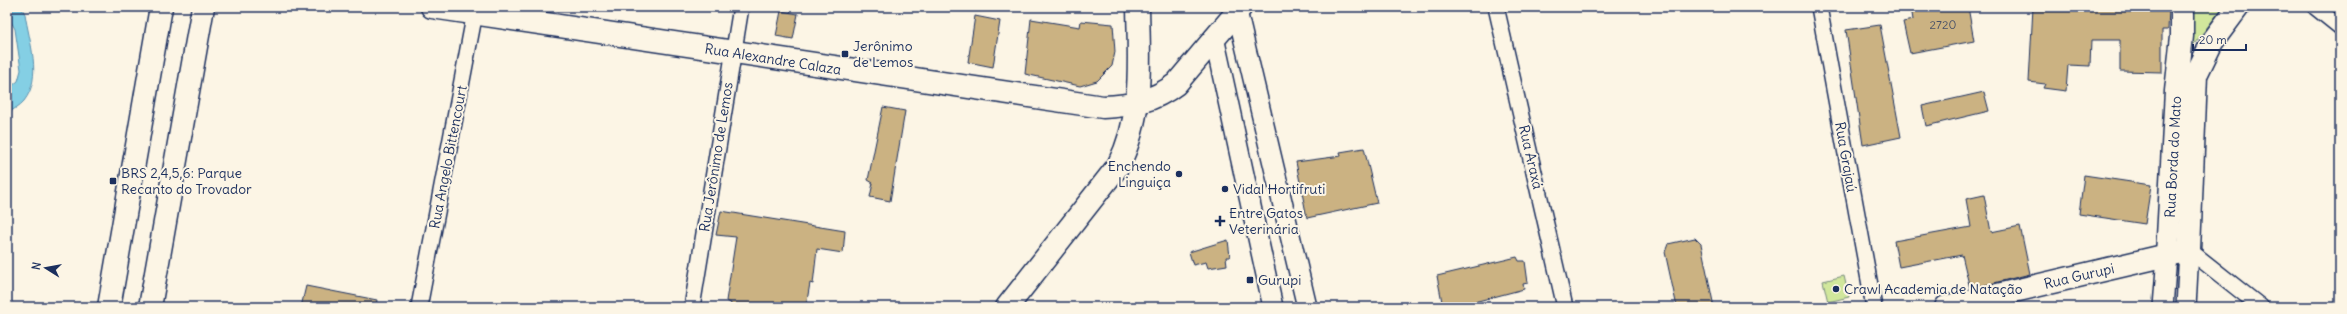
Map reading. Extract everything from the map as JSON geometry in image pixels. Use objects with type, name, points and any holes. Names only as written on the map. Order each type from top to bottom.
[{"type":"main road","points":[[150,307],[203,7]]},
{"type":"main road","name":"Rua Alexandre Calaza","points":[[432,7],[476,10],[733,53],[1103,108],[1138,103],[1166,92],[1176,84],[1239,9]]},
{"type":"main road","points":[[1007,307],[1020,298],[1118,166],[1126,149],[1138,103],[1138,7]]},
{"type":"main road","name":"Rua Borda do Mato","points":[[2167,255],[2176,92],[2182,36],[2182,7]]},
{"type":"main road","points":[[2196,75],[2212,42],[2238,7]]},
{"type":"main road","points":[[109,307],[162,12]]},
{"type":"main road","points":[[2182,36],[2196,75]]},
{"type":"main road","name":"Rua Borda do Mato","points":[[2189,250],[2196,75]]},
{"type":"main road","name":"Rua Gurupi","points":[[1946,307],[2189,250]]},
{"type":"street","name":"Rua Jerônimo de Lemos","points":[[692,307],[741,7]]},
{"type":"street","name":"Rua Araxá","points":[[1496,7],[1565,307]]},
{"type":"street","name":"Rua Grajaú","points":[[1819,7],[1874,307]]},
{"type":"street","points":[[2315,7],[2340,27]]},
{"type":"street","points":[[1239,9],[1306,307]]},
{"type":"street","name":"Rua Angelo Bittencourt","points":[[419,307],[476,10]]},
{"type":"street","points":[[1214,37],[1273,307]]},
{"type":"street","points":[[2189,250],[2261,307]]},
{"type":"street","name":"Rua Borda do Mato","points":[[2186,307],[2189,250]]},
{"type":"street","name":"Rua Borda do Mato","points":[[2163,307],[2167,255]]},
{"type":"green space","points":[[2189,7],[2223,7],[2191,48]]},
{"type":"green space","name":"Crawl Academia de Natação","points":[[1844,276],[1849,297],[1828,302],[1823,281]]},
{"type":"water","points":[[7,7],[21,7],[25,14],[34,70],[30,91],[24,101],[7,114],[7,90],[18,81],[21,70],[15,29],[7,14]]},
{"type":"building","points":[[1911,7],[1968,7],[1974,41],[1910,53],[1903,22],[1913,20]]},
{"type":"building","points":[[2033,7],[2169,7],[2168,30],[2162,30],[2162,72],[2120,71],[2120,40],[2091,40],[2090,66],[2068,65],[2066,91],[2043,88],[2045,84],[2029,82]]},
{"type":"building","points":[[781,11],[798,14],[793,39],[776,36]]},
{"type":"building","points":[[975,16],[1000,21],[993,67],[968,62]]},
{"type":"building","points":[[1031,19],[1080,27],[1081,21],[1113,24],[1115,52],[1112,66],[1097,81],[1080,86],[1025,74]]},
{"type":"building","points":[[1880,25],[1901,137],[1863,145],[1846,30]]},
{"type":"building","points":[[1984,92],[1989,111],[1926,126],[1922,106]]},
{"type":"building","points":[[883,107],[905,111],[890,201],[870,197],[873,183],[868,180]]},
{"type":"building","points":[[1364,148],[1377,203],[1307,218],[1296,162],[1341,156],[1340,152]]},
{"type":"building","points":[[2084,175],[2151,185],[2145,224],[2079,214]]},
{"type":"building","points":[[1984,195],[1991,232],[2020,226],[2030,274],[1970,289],[1962,255],[1899,267],[1894,241],[1971,227],[1966,199]]},
{"type":"building","points":[[721,211],[845,231],[843,253],[817,249],[813,284],[810,283],[806,307],[730,307],[731,303],[726,301],[736,237],[716,235]]},
{"type":"building","points":[[1695,238],[1701,244],[1714,307],[1677,307],[1665,252],[1668,244]]},
{"type":"building","points":[[1228,240],[1230,257],[1226,257],[1227,265],[1208,268],[1206,262],[1193,265],[1189,252]]},
{"type":"building","points":[[1517,257],[1519,261],[1525,261],[1528,283],[1523,284],[1524,289],[1478,301],[1443,307],[1437,276]]},
{"type":"building","points":[[306,286],[377,300],[376,307],[301,307]]},
{"type":"place","name":"Jerônimo de Lemos","points":[[845,54]]},
{"type":"place","name":"Enchendo Linguiça","points":[[1179,174]]},
{"type":"place","name":"BRS 2,4,5,6: Parque Recanto do Trovador","points":[[113,181]]},
{"type":"place","name":"Vidal Hortifruti","points":[[1225,189]]},
{"type":"place","name":"Entre Gatos Veterinária","points":[[1220,221]]},
{"type":"place","name":"Gurupi","points":[[1250,280]]},
{"type":"place","name":"Crawl Academia de Natação","points":[[1836,289]]}]
